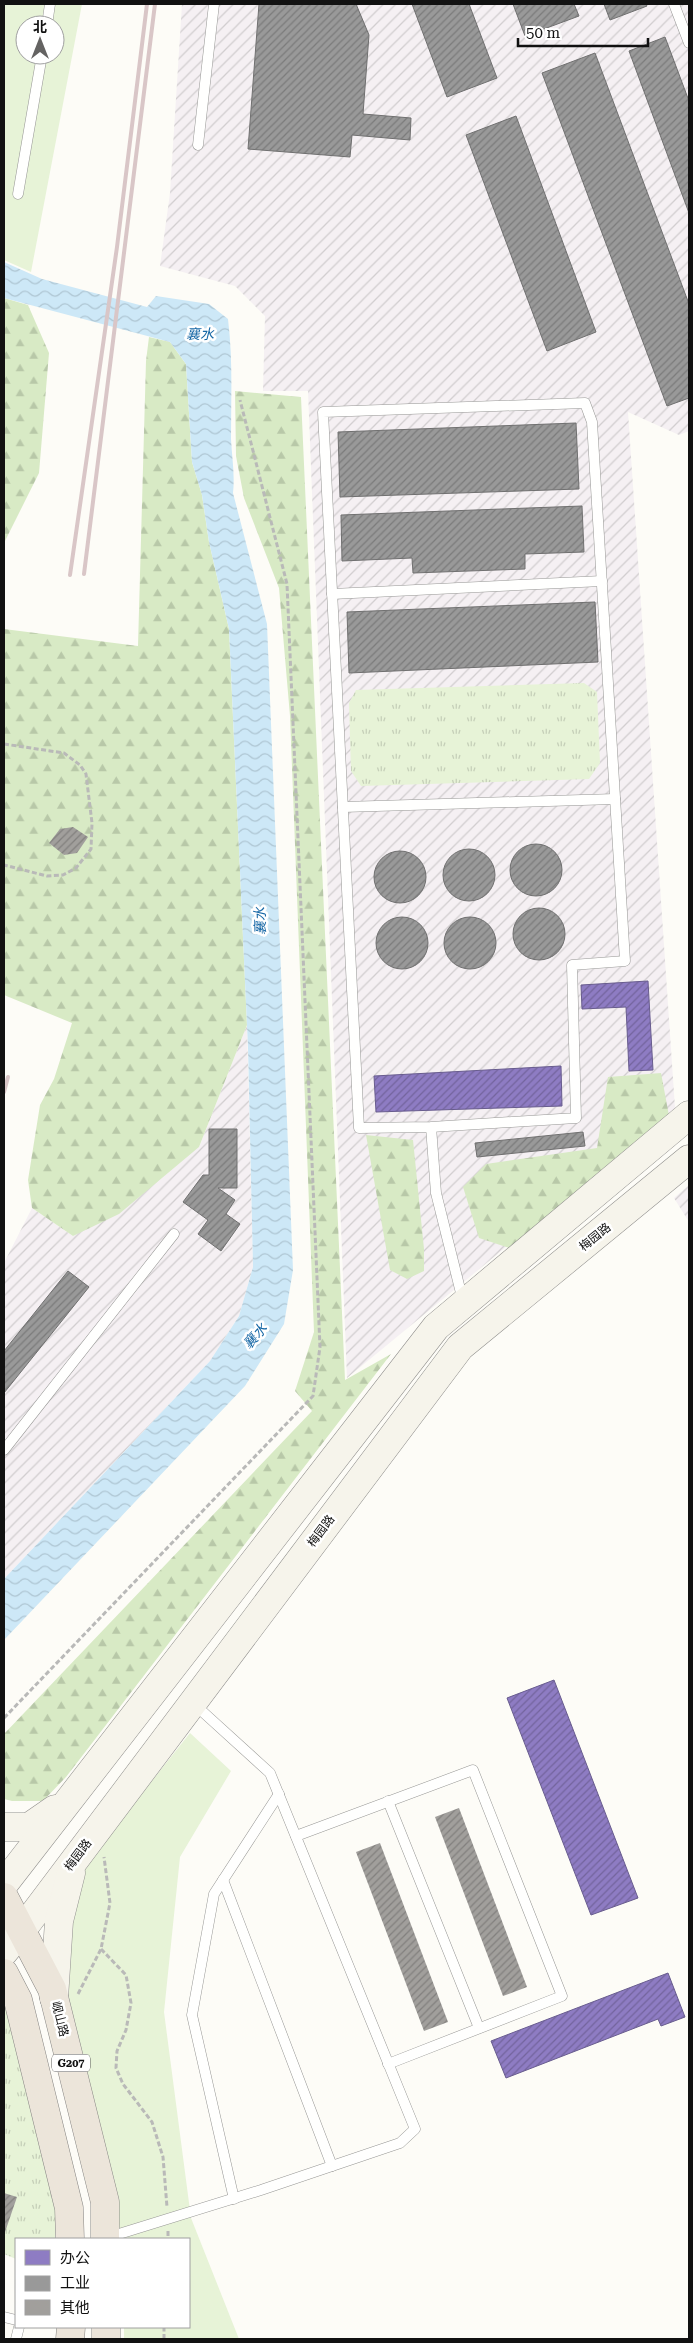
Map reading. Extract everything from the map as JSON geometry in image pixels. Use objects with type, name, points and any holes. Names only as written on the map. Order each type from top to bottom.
[{"type":"highway","name":"岘山路","points":[[4,1897],[52,1989],[105,2202],[105,2238]]},
{"type":"highway","name":"G207","points":[[4,1973],[21,2010],[69,2208],[70,2238]]},
{"type":"main road","points":[[4,1884],[436,1327],[689,1115]]},
{"type":"main road","name":"梅园路","points":[[4,1952],[460,1347],[689,1159]]},
{"type":"main road","points":[[4,1827],[29,1827],[71,1798]]},
{"type":"main road","points":[[54,1998],[59,1921],[74,1861]]},
{"type":"lane","points":[[198,145],[214,4]]},
{"type":"lane","points":[[674,4],[689,43]]},
{"type":"lane","points":[[18,194],[40,65]]},
{"type":"lane","points":[[585,403],[592,422],[625,960],[572,965],[576,1118],[432,1127],[360,1128],[332,594],[323,412],[585,403]]},
{"type":"lane","points":[[332,594],[602,581]]},
{"type":"lane","points":[[343,807],[615,800]]},
{"type":"lane","points":[[432,1127],[436,1193],[464,1304]]},
{"type":"lane","points":[[4,1450],[174,1234]]},
{"type":"lane","points":[[108,2238],[234,2199],[400,2143],[415,2129],[270,1773],[193,1703]]},
{"type":"lane","points":[[296,1836],[473,1770],[562,1996],[388,2064]]},
{"type":"lane","points":[[234,2199],[192,2015],[214,1894],[279,1794]]},
{"type":"lane","points":[[388,1801],[479,2028]]},
{"type":"lane","points":[[223,1880],[332,2166]]},
{"type":"path","points":[[4,1718],[313,1396],[320,1347],[287,584],[240,400]]},
{"type":"path","points":[[4,744],[64,753],[80,765],[86,774],[92,823],[91,849],[76,868],[63,875],[47,876],[4,865]]},
{"type":"path","points":[[61,2025],[101,1949],[110,1903],[100,1827]]},
{"type":"path","points":[[101,1949],[126,1975],[131,2003],[126,2030],[117,2051],[116,2068],[123,2084],[152,2122],[164,2157],[168,2238]]},
{"type":"shaded area","points":[[182,4],[689,4],[689,431],[679,435],[628,412],[675,1108],[347,1378],[308,391],[263,391],[265,316],[235,286],[160,266],[170,193]]},
{"type":"shaded area","points":[[247,1025],[253,1267],[239,1316],[210,1361],[4,1579],[4,1263],[32,1208],[73,1236],[199,1147]]},
{"type":"shaded area","points":[[689,1185],[689,1222],[674,1198]]},
{"type":"green space","points":[[4,4],[82,4],[31,272],[4,260]]},
{"type":"green space","points":[[4,298],[28,305],[49,353],[39,473],[4,543]]},
{"type":"green space","points":[[149,337],[170,342],[186,364],[192,462],[202,495],[209,542],[229,629],[247,1025],[199,1147],[119,1214],[73,1236],[32,1208],[28,1180],[40,1105],[54,1079],[72,1023],[4,995],[4,629],[138,646],[146,361]]},
{"type":"green space","points":[[235,391],[301,397],[345,1380],[391,1354],[66,1777],[43,1801],[12,1801],[4,1799],[4,1734],[312,1411],[295,1391],[314,1332],[290,716],[279,588],[244,498],[236,456]]},
{"type":"green space","points":[[584,683],[597,692],[600,763],[589,779],[361,786],[351,771],[349,703],[356,690]]},
{"type":"green space","points":[[661,1073],[670,1121],[515,1250],[479,1238],[463,1187],[486,1164],[597,1148],[608,1077]]},
{"type":"green space","points":[[366,1135],[413,1140],[424,1249],[424,1271],[407,1279],[390,1270]]},
{"type":"green space","points":[[190,1733],[231,1771],[180,1857],[164,2012],[191,2218],[239,2339],[124,2339],[124,2328],[190,2328],[190,2238],[120,2238],[118,2208],[43,1918]]},
{"type":"green space","points":[[4,1992],[56,2213],[55,2238],[15,2238],[15,2259],[4,2254]]},
{"type":"water","name":"襄水","points":[[4,262],[42,279],[147,307],[156,296],[209,304],[228,319],[231,364],[233,493],[267,624],[293,1270],[284,1324],[245,1386],[4,1640],[4,1579],[210,1361],[239,1316],[253,1267],[248,1048],[229,629],[209,542],[202,495],[192,462],[186,364],[170,342],[4,298]]},
{"type":"building: 办公","points":[[648,981],[653,1070],[629,1071],[626,1007],[582,1009],[581,985]]},
{"type":"building: 办公","points":[[561,1066],[562,1106],[376,1112],[374,1076]]},
{"type":"building: 办公","points":[[554,1680],[638,1898],[591,1915],[507,1698]]},
{"type":"building: 办公","points":[[668,1973],[685,2017],[661,2026],[658,2019],[506,2078],[491,2041]]},
{"type":"building: 工业","points":[[259,4],[356,4],[369,35],[363,114],[411,118],[410,140],[352,135],[350,157],[248,149]]},
{"type":"building: 工业","points":[[412,4],[469,4],[497,78],[447,97]]},
{"type":"building: 工业","points":[[513,4],[574,4],[579,16],[525,36]]},
{"type":"building: 工业","points":[[604,4],[646,4],[647,6],[610,20]]},
{"type":"building: 工业","points":[[665,37],[689,101],[689,213],[629,51]]},
{"type":"building: 工业","points":[[595,53],[689,304],[689,398],[667,406],[542,73]]},
{"type":"building: 工业","points":[[516,116],[596,332],[547,351],[466,135]]},
{"type":"building: 工业","points":[[576,423],[579,489],[340,497],[338,432]]},
{"type":"building: 工业","points":[[582,506],[584,552],[525,554],[525,569],[413,573],[412,558],[342,561],[341,515]]},
{"type":"building: 工业","points":[[595,602],[598,662],[349,673],[347,612]]},
{"type":"building: 工业","points":[[531,844],[541,844],[551,848],[558,855],[562,870],[558,885],[551,892],[541,896],[531,896],[521,892],[514,885],[510,875],[510,865],[514,855],[521,848]]},
{"type":"building: 工业","points":[[464,849],[474,849],[484,853],[491,860],[495,875],[491,890],[484,897],[474,901],[464,901],[454,897],[447,890],[443,880],[443,870],[447,860],[454,853]]},
{"type":"building: 工业","points":[[395,851],[405,851],[415,855],[422,862],[426,877],[422,892],[415,899],[405,903],[395,903],[385,899],[378,892],[374,882],[374,872],[378,862],[385,855]]},
{"type":"building: 工业","points":[[534,908],[544,908],[554,912],[561,919],[565,934],[561,949],[554,956],[544,960],[534,960],[524,956],[517,949],[513,939],[513,929],[517,919],[524,912]]},
{"type":"building: 工业","points":[[397,917],[407,917],[417,921],[424,928],[428,943],[424,958],[417,965],[407,969],[397,969],[387,965],[380,958],[376,948],[376,938],[380,928],[387,921]]},
{"type":"building: 工业","points":[[465,917],[475,917],[485,921],[492,928],[496,943],[492,958],[485,965],[475,969],[465,969],[455,965],[448,958],[444,948],[444,938],[448,928],[455,921]]},
{"type":"building: 工业","points":[[209,1129],[237,1129],[237,1188],[218,1188],[235,1200],[226,1214],[240,1224],[221,1251],[198,1234],[208,1220],[183,1202],[203,1175],[209,1175]]},
{"type":"building: 工业","points":[[583,1132],[585,1146],[477,1157],[475,1143]]},
{"type":"building: 工业","points":[[68,1271],[89,1287],[4,1393],[4,1351]]},
{"type":"building: 其他","points":[[73,827],[88,837],[77,853],[64,855],[49,843],[60,829]]},
{"type":"building: 其他","points":[[459,1808],[527,1987],[503,1996],[435,1817]]},
{"type":"building: 其他","points":[[380,1843],[448,2022],[424,2031],[356,1852]]},
{"type":"building: 其他","points":[[4,2193],[17,2197],[4,2235]]},
{"type":"railway","points":[[70,575],[117,247],[147,4]]},
{"type":"railway","points":[[84,574],[155,4]]},
{"type":"railway","points":[[4,1092],[8,1077]]}]
